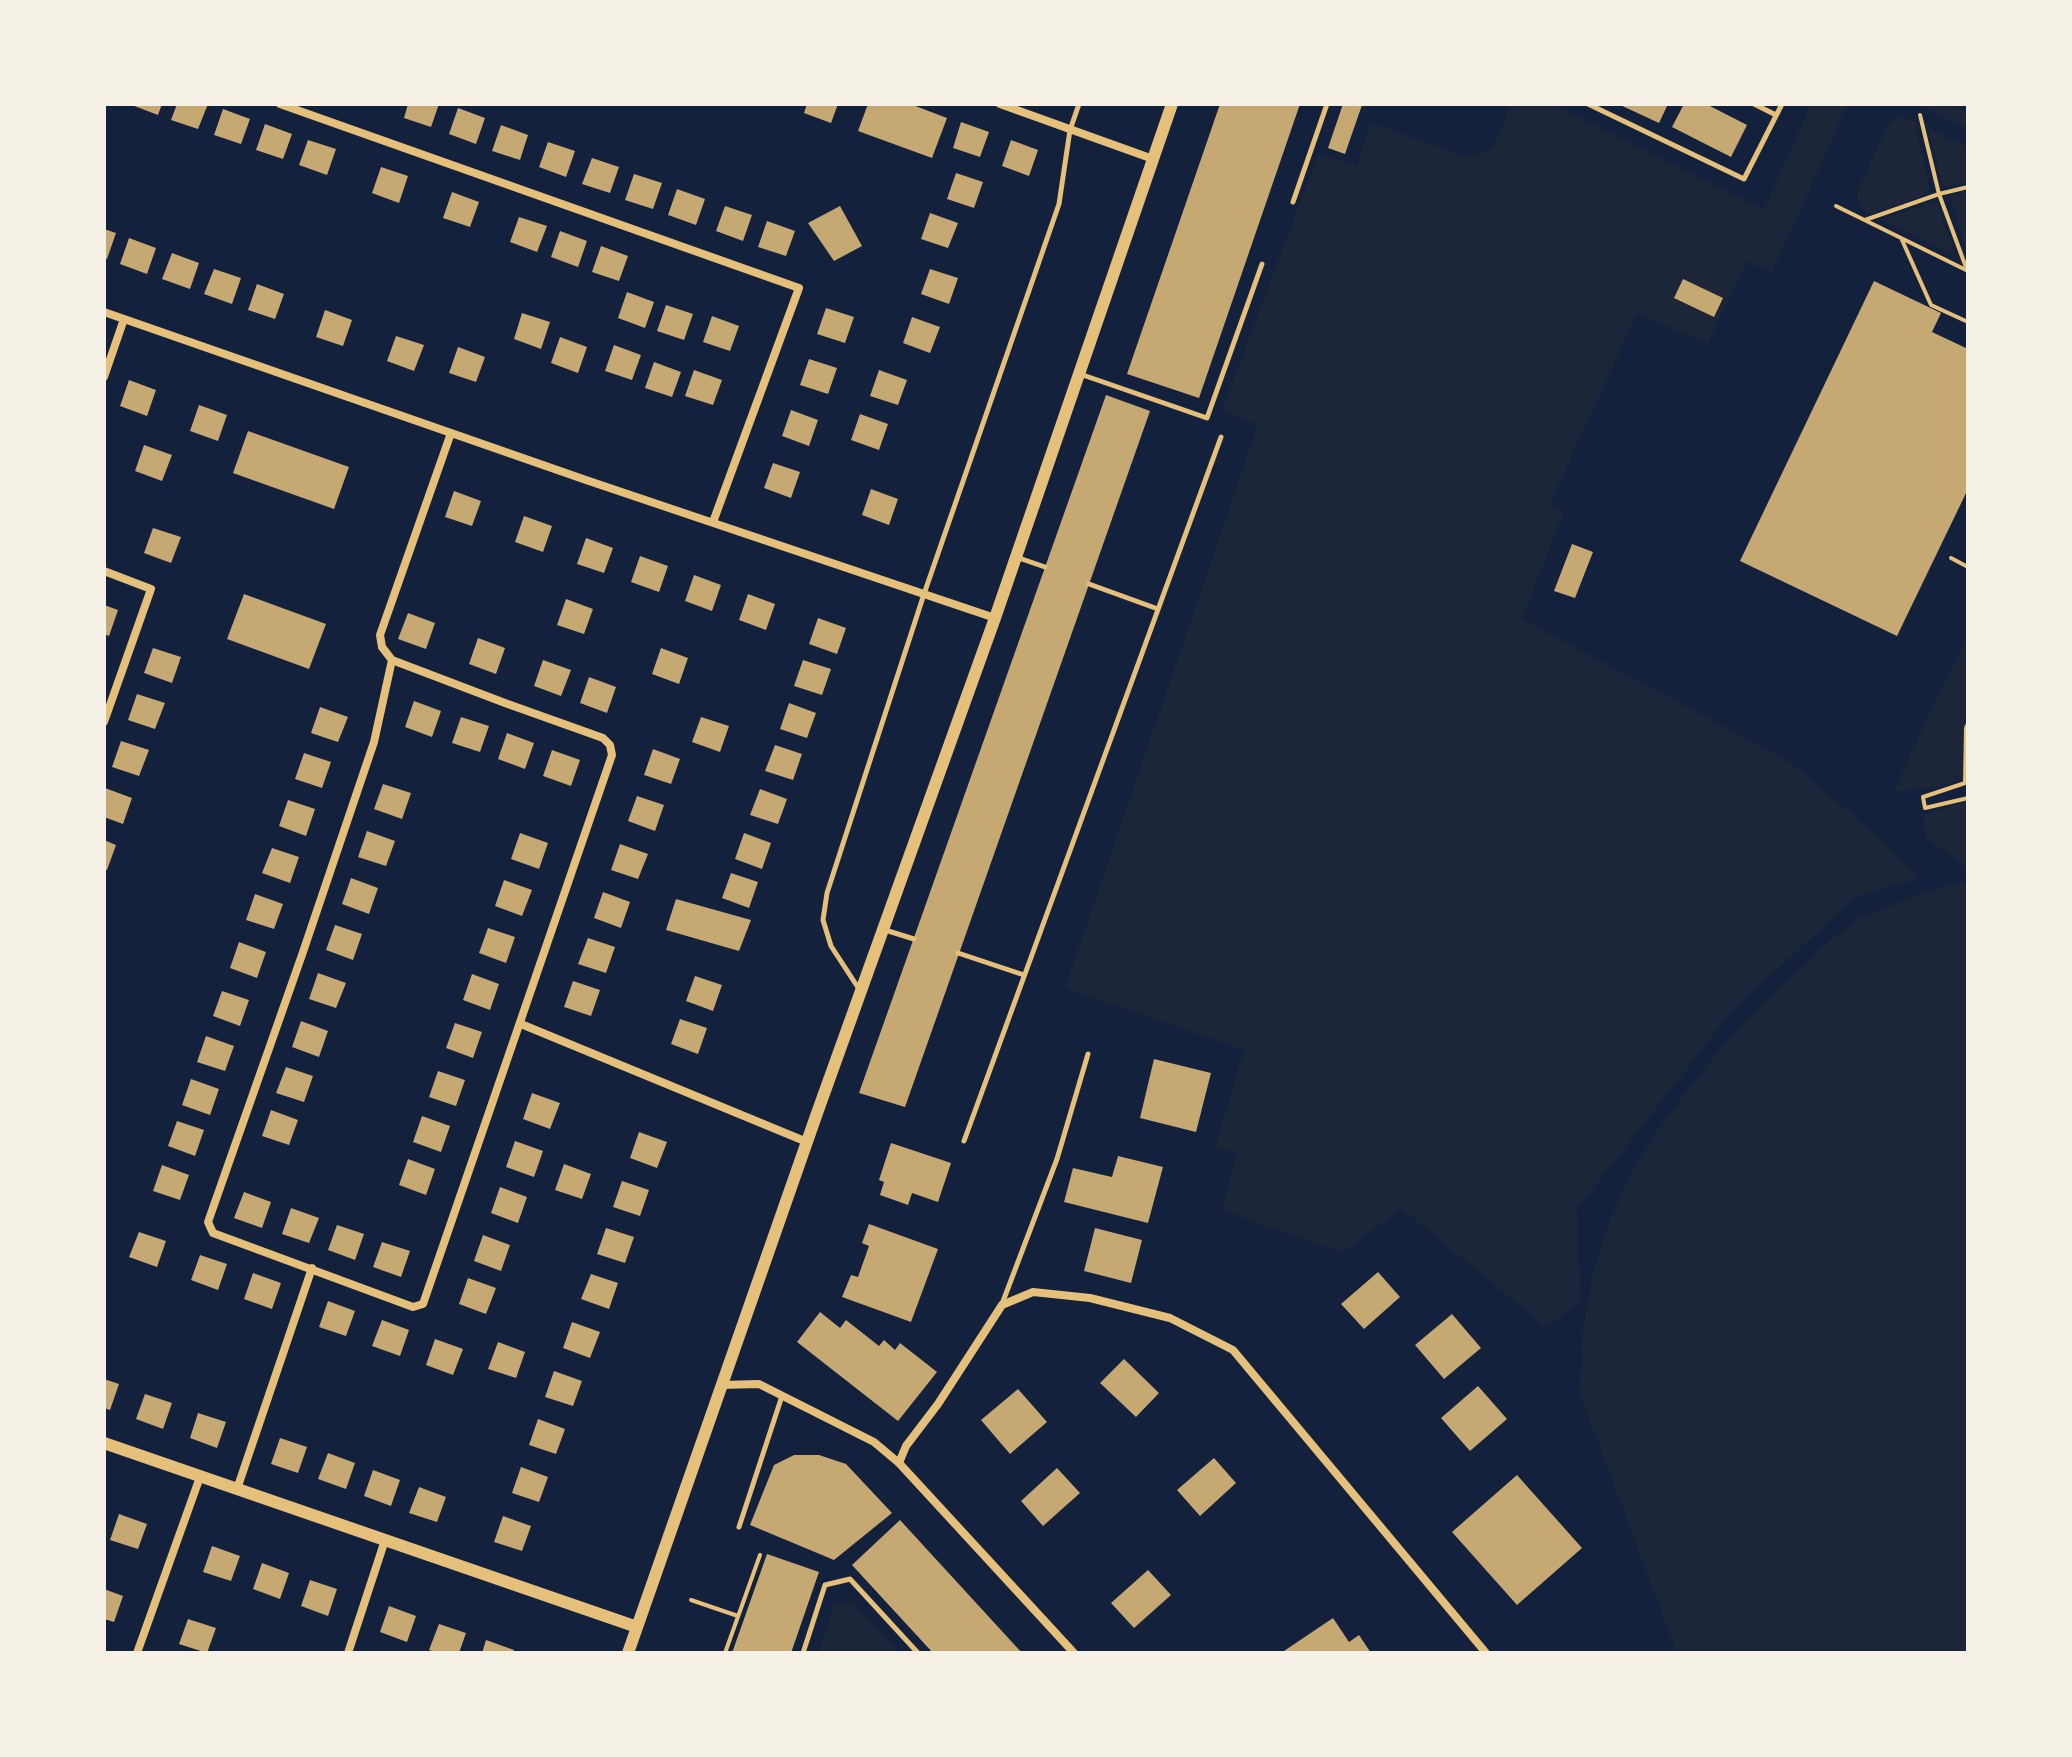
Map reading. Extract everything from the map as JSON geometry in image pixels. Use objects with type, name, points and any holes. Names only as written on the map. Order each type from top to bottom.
[{"type":"street","points":[[280,104],[799,288],[713,522]]},
{"type":"street","points":[[1000,104],[1153,159]]},
{"type":"street","points":[[628,1653],[995,618],[1172,104]]},
{"type":"street","points":[[104,312],[995,618]]},
{"type":"street","points":[[104,377],[124,319]]},
{"type":"street","points":[[392,660],[374,742],[208,1222],[213,1233],[413,1307],[423,1304],[612,755],[610,745],[603,738],[392,660],[382,647],[380,635],[451,433]]},
{"type":"street","points":[[104,571],[151,589],[104,722]]},
{"type":"street","points":[[521,1024],[807,1142]]},
{"type":"street","points":[[237,1489],[312,1268]]},
{"type":"street","points":[[899,1463],[906,1446],[938,1404],[1002,1305],[1033,1292],[1090,1298],[1170,1318],[1233,1350],[1486,1653]]},
{"type":"street","points":[[721,1385],[759,1384],[874,1442],[899,1463],[1074,1653]]},
{"type":"street","points":[[104,1443],[637,1627]]},
{"type":"street","points":[[137,1653],[200,1477]]},
{"type":"street","points":[[348,1653],[385,1540]]},
{"type":"lane","points":[[861,992],[831,946],[823,920],[827,893],[924,594],[1059,204],[1070,130],[1079,104]]},
{"type":"lane","points":[[1293,202],[1327,104]]},
{"type":"lane","points":[[1588,104],[1744,179],[1782,104]]},
{"type":"lane","points":[[1754,104],[1776,115]]},
{"type":"lane","points":[[1079,373],[1207,418],[1262,264]]},
{"type":"lane","points":[[964,1141],[1221,437]]},
{"type":"lane","points":[[1016,556],[1045,567]]},
{"type":"lane","points":[[1089,584],[1158,609]]},
{"type":"lane","points":[[883,929],[914,939]]},
{"type":"lane","points":[[958,953],[1024,975]]},
{"type":"lane","points":[[1002,1305],[1057,1159],[1088,1054]]},
{"type":"lane","points":[[739,1527],[782,1395]]},
{"type":"lane","points":[[803,1653],[825,1585],[850,1579],[918,1653]]},
{"type":"path","points":[[1920,115],[1939,194],[1968,271]]},
{"type":"path","points":[[1865,220],[1968,187]]},
{"type":"path","points":[[1836,206],[1968,271]]},
{"type":"path","points":[[1901,238],[1931,305],[1968,322]]},
{"type":"path","points":[[1951,558],[1968,567]]},
{"type":"path","points":[[1968,724],[1967,783],[1923,797],[1925,808],[1968,798]]},
{"type":"path","points":[[725,1653],[760,1555]]},
{"type":"path","points":[[691,1600],[738,1616]]},
{"type":"shaded area","points":[[1511,104],[1552,104],[1764,210],[1811,104],[1848,104],[1772,273],[1747,261],[1708,344],[1637,313],[1550,504],[1564,511],[1522,619],[1787,760],[1879,837],[1920,878],[1857,896],[1734,1009],[1577,1209],[1581,1301],[1546,1327],[1401,1208],[1343,1253],[1222,1210],[1237,1153],[1215,1148],[1244,1050],[1065,988],[1258,425],[1222,411],[1318,155],[1357,165],[1371,123],[1468,157],[1492,150]]},
{"type":"shaded area","points":[[1917,104],[1950,104],[1968,113],[1968,129]]},
{"type":"shaded area","points":[[1904,117],[1915,122],[1930,193],[1871,214],[1857,200],[1858,190],[1888,125],[1895,118]]},
{"type":"shaded area","points":[[1928,128],[1968,148],[1968,182],[1943,187]]},
{"type":"shaded area","points":[[1968,191],[1968,260],[1950,195]]},
{"type":"shaded area","points":[[1936,201],[1955,255],[1881,220]]},
{"type":"shaded area","points":[[1968,633],[1968,778],[1941,786],[1893,792]]},
{"type":"shaded area","points":[[1968,802],[1968,869],[1926,837],[1923,814]]},
{"type":"shaded area","points":[[1968,881],[1968,1653],[1677,1653],[1579,1391],[1583,1334],[1592,1276],[1610,1219],[1651,1139],[1735,1031],[1782,985],[1861,917]]},
{"type":"shaded area","points":[[852,1601],[900,1653],[819,1653],[834,1605]]},
{"type":"building","points":[[129,104],[162,104],[158,115]]},
{"type":"building","points":[[177,104],[208,104],[198,129],[171,120]]},
{"type":"building","points":[[408,104],[439,104],[431,127],[404,118]]},
{"type":"building","points":[[807,104],[838,104],[831,123],[804,113]]},
{"type":"building","points":[[868,104],[910,104],[947,118],[932,158],[858,131]]},
{"type":"building","points":[[1220,104],[1300,104],[1199,398],[1127,374]]},
{"type":"building","points":[[1343,104],[1362,105],[1345,154],[1328,148]]},
{"type":"building","points":[[1618,104],[1668,104],[1659,123]]},
{"type":"building","points":[[1684,104],[1706,104],[1747,125],[1731,157],[1672,127]]},
{"type":"building","points":[[458,108],[485,118],[476,144],[449,134]]},
{"type":"building","points":[[223,109],[250,119],[241,144],[214,135]]},
{"type":"building","points":[[961,122],[989,132],[980,157],[953,148]]},
{"type":"building","points":[[265,124],[292,134],[283,159],[256,150]]},
{"type":"building","points":[[501,125],[528,135],[520,160],[492,151]]},
{"type":"building","points":[[308,140],[336,149],[327,175],[299,165]]},
{"type":"building","points":[[1011,140],[1038,150],[1029,176],[1002,166]]},
{"type":"building","points":[[548,142],[575,151],[566,177],[539,167]]},
{"type":"building","points":[[592,158],[619,167],[610,193],[582,184]]},
{"type":"building","points":[[381,167],[408,176],[399,203],[372,193]]},
{"type":"building","points":[[956,173],[983,182],[974,208],[947,199]]},
{"type":"building","points":[[634,174],[662,183],[653,209],[625,200]]},
{"type":"building","points":[[677,189],[705,199],[696,225],[668,215]]},
{"type":"building","points":[[452,192],[479,202],[470,227],[443,218]]},
{"type":"building","points":[[725,206],[752,215],[743,241],[716,231]]},
{"type":"building","points":[[840,206],[862,246],[834,261],[808,223]]},
{"type":"building","points":[[930,213],[958,223],[948,248],[921,239]]},
{"type":"building","points":[[519,217],[547,226],[537,252],[510,242]]},
{"type":"building","points":[[767,221],[795,231],[786,256],[758,247]]},
{"type":"building","points":[[104,229],[116,233],[107,259],[104,258]]},
{"type":"building","points":[[560,231],[587,241],[578,267],[551,257]]},
{"type":"building","points":[[129,238],[156,248],[147,274],[120,264]]},
{"type":"building","points":[[601,246],[628,256],[619,281],[592,272]]},
{"type":"building","points":[[172,253],[199,263],[190,289],[162,279]]},
{"type":"building","points":[[214,269],[241,278],[232,304],[204,294]]},
{"type":"building","points":[[930,269],[958,278],[949,304],[921,294]]},
{"type":"building","points":[[1683,279],[1723,298],[1714,317],[1674,298]]},
{"type":"building","points":[[1874,281],[1941,313],[1932,332],[1968,349],[1968,489],[1897,636],[1740,561]]},
{"type":"building","points":[[257,284],[284,294],[275,319],[248,310]]},
{"type":"building","points":[[627,292],[654,302],[645,328],[618,318]]},
{"type":"building","points":[[666,305],[693,314],[684,340],[657,331]]},
{"type":"building","points":[[826,308],[854,317],[845,343],[817,334]]},
{"type":"building","points":[[325,310],[352,320],[343,346],[316,337]]},
{"type":"building","points":[[522,313],[550,322],[541,349],[514,339]]},
{"type":"building","points":[[712,316],[739,326],[730,351],[703,342]]},
{"type":"building","points":[[912,317],[940,327],[930,353],[903,343]]},
{"type":"building","points":[[396,336],[424,345],[414,371],[387,361]]},
{"type":"building","points":[[560,337],[587,347],[578,373],[551,363]]},
{"type":"building","points":[[614,345],[641,355],[632,380],[605,371]]},
{"type":"building","points":[[458,347],[485,357],[476,382],[449,373]]},
{"type":"building","points":[[809,359],[837,368],[828,394],[800,385]]},
{"type":"building","points":[[654,362],[681,372],[672,397],[645,388]]},
{"type":"building","points":[[694,370],[722,380],[713,405],[685,396]]},
{"type":"building","points":[[879,370],[907,380],[898,405],[870,396]]},
{"type":"building","points":[[129,380],[156,390],[147,416],[120,406]]},
{"type":"building","points":[[1106,395],[1150,411],[905,1107],[859,1093]]},
{"type":"building","points":[[199,405],[227,415],[218,441],[190,431]]},
{"type":"building","points":[[791,410],[818,420],[809,446],[782,436]]},
{"type":"building","points":[[860,414],[888,424],[879,450],[851,440]]},
{"type":"building","points":[[248,431],[349,467],[334,509],[233,473]]},
{"type":"building","points":[[144,445],[172,455],[162,481],[135,471]]},
{"type":"building","points":[[773,463],[800,472],[791,498],[764,488]]},
{"type":"building","points":[[871,489],[898,499],[889,525],[862,515]]},
{"type":"building","points":[[454,491],[481,501],[472,526],[445,517]]},
{"type":"building","points":[[524,516],[552,526],[543,552],[515,542]]},
{"type":"building","points":[[153,528],[181,537],[171,563],[144,553]]},
{"type":"building","points":[[586,538],[613,548],[604,573],[577,564]]},
{"type":"building","points":[[1572,544],[1593,552],[1575,598],[1554,591]]},
{"type":"building","points":[[640,556],[668,566],[659,592],[631,582]]},
{"type":"building","points":[[694,575],[721,585],[712,611],[685,601]]},
{"type":"building","points":[[244,594],[326,624],[309,669],[227,639]]},
{"type":"building","points":[[748,594],[775,604],[766,630],[739,620]]},
{"type":"building","points":[[566,599],[593,609],[584,634],[557,625]]},
{"type":"building","points":[[104,605],[118,610],[109,636],[104,634]]},
{"type":"building","points":[[408,613],[435,623],[426,649],[398,639]]},
{"type":"building","points":[[818,618],[846,628],[837,654],[809,644]]},
{"type":"building","points":[[478,638],[505,648],[496,674],[469,664]]},
{"type":"building","points":[[153,648],[181,657],[172,683],[144,673]]},
{"type":"building","points":[[661,648],[688,658],[679,684],[652,674]]},
{"type":"building","points":[[543,660],[571,670],[561,696],[534,686]]},
{"type":"building","points":[[803,660],[831,669],[822,695],[794,686]]},
{"type":"building","points":[[589,677],[616,687],[607,713],[580,703]]},
{"type":"building","points":[[137,694],[165,703],[155,729],[128,720]]},
{"type":"building","points":[[414,701],[441,711],[432,737],[405,727]]},
{"type":"building","points":[[789,703],[816,713],[807,738],[780,729]]},
{"type":"building","points":[[320,707],[348,717],[338,742],[311,733]]},
{"type":"building","points":[[461,717],[489,726],[480,752],[452,743]]},
{"type":"building","points":[[701,717],[729,726],[720,752],[692,742]]},
{"type":"building","points":[[507,733],[534,743],[525,769],[498,759]]},
{"type":"building","points":[[121,741],[149,750],[139,776],[112,767]]},
{"type":"building","points":[[775,745],[802,754],[793,780],[765,771]]},
{"type":"building","points":[[653,749],[680,759],[671,784],[644,775]]},
{"type":"building","points":[[552,750],[580,760],[571,786],[543,776]]},
{"type":"building","points":[[304,753],[331,762],[322,788],[295,779]]},
{"type":"building","points":[[383,784],[411,793],[402,819],[374,809]]},
{"type":"building","points":[[105,788],[132,798],[123,824],[104,817]]},
{"type":"building","points":[[760,789],[787,799],[778,824],[750,815]]},
{"type":"building","points":[[637,796],[664,805],[655,831],[628,821]]},
{"type":"building","points":[[288,800],[315,809],[306,836],[279,826]]},
{"type":"building","points":[[367,831],[395,841],[386,866],[358,857]]},
{"type":"building","points":[[520,833],[548,843],[539,869],[511,859]]},
{"type":"building","points":[[744,833],[771,843],[762,869],[735,859]]},
{"type":"building","points":[[104,840],[116,845],[107,870],[104,869]]},
{"type":"building","points":[[620,844],[648,854],[638,879],[611,870]]},
{"type":"building","points":[[272,848],[299,857],[290,883],[262,873]]},
{"type":"building","points":[[731,873],[758,882],[749,908],[722,898]]},
{"type":"building","points":[[351,878],[378,888],[369,914],[342,904]]},
{"type":"building","points":[[504,880],[532,890],[522,916],[495,906]]},
{"type":"building","points":[[603,892],[630,902],[621,928],[594,918]]},
{"type":"building","points":[[255,894],[283,904],[274,929],[246,920]]},
{"type":"building","points":[[676,899],[751,920],[739,951],[666,930]]},
{"type":"building","points":[[335,925],[362,934],[353,960],[326,950]]},
{"type":"building","points":[[488,928],[515,937],[506,963],[479,953]]},
{"type":"building","points":[[588,938],[615,947],[606,973],[578,964]]},
{"type":"building","points":[[239,942],[266,952],[257,978],[230,968]]},
{"type":"building","points":[[318,973],[346,983],[336,1008],[309,999]]},
{"type":"building","points":[[472,974],[499,984],[490,1010],[463,1000]]},
{"type":"building","points":[[695,976],[722,985],[713,1011],[686,1001]]},
{"type":"building","points":[[573,981],[600,990],[591,1016],[564,1007]]},
{"type":"building","points":[[222,991],[249,1000],[240,1026],[213,1016]]},
{"type":"building","points":[[680,1019],[707,1028],[698,1054],[671,1044]]},
{"type":"building","points":[[301,1021],[328,1031],[319,1057],[292,1047]]},
{"type":"building","points":[[455,1023],[482,1032],[473,1058],[446,1048]]},
{"type":"building","points":[[206,1036],[234,1046],[225,1071],[197,1062]]},
{"type":"building","points":[[1154,1059],[1211,1073],[1196,1132],[1140,1118]]},
{"type":"building","points":[[286,1067],[313,1076],[304,1102],[276,1093]]},
{"type":"building","points":[[438,1071],[465,1080],[456,1106],[429,1097]]},
{"type":"building","points":[[191,1079],[219,1089],[210,1115],[182,1105]]},
{"type":"building","points":[[532,1093],[560,1103],[550,1129],[523,1119]]},
{"type":"building","points":[[271,1110],[298,1120],[289,1145],[262,1136]]},
{"type":"building","points":[[422,1116],[450,1126],[441,1152],[413,1142]]},
{"type":"building","points":[[177,1121],[204,1130],[195,1156],[168,1146]]},
{"type":"building","points":[[639,1132],[667,1142],[657,1168],[630,1158]]},
{"type":"building","points":[[515,1141],[543,1151],[534,1177],[506,1167]]},
{"type":"building","points":[[891,1143],[951,1163],[938,1202],[912,1193],[908,1205],[880,1195],[884,1182],[879,1180]]},
{"type":"building","points":[[1118,1156],[1163,1167],[1148,1223],[1064,1202],[1073,1168],[1112,1177]]},
{"type":"building","points":[[408,1159],[435,1169],[426,1195],[399,1185]]},
{"type":"building","points":[[564,1164],[591,1174],[582,1199],[555,1190]]},
{"type":"building","points":[[162,1165],[189,1175],[180,1200],[153,1191]]},
{"type":"building","points":[[622,1181],[649,1190],[640,1216],[613,1207]]},
{"type":"building","points":[[500,1187],[527,1197],[518,1223],[491,1213]]},
{"type":"building","points":[[244,1192],[271,1202],[262,1228],[234,1218]]},
{"type":"building","points":[[291,1208],[319,1218],[309,1243],[282,1234]]},
{"type":"building","points":[[869,1224],[938,1249],[911,1322],[842,1297],[851,1275],[858,1277],[869,1246],[862,1243]]},
{"type":"building","points":[[337,1225],[364,1234],[355,1260],[328,1250]]},
{"type":"building","points":[[606,1228],[634,1237],[625,1263],[597,1254]]},
{"type":"building","points":[[1095,1228],[1142,1240],[1131,1283],[1084,1271]]},
{"type":"building","points":[[139,1232],[166,1241],[157,1267],[129,1257]]},
{"type":"building","points":[[483,1235],[510,1245],[501,1271],[474,1261]]},
{"type":"building","points":[[382,1242],[410,1251],[401,1277],[373,1267]]},
{"type":"building","points":[[200,1255],[227,1264],[218,1290],[191,1280]]},
{"type":"building","points":[[1378,1272],[1400,1297],[1364,1329],[1341,1304]]},
{"type":"building","points":[[253,1273],[281,1283],[272,1309],[244,1299]]},
{"type":"building","points":[[591,1274],[618,1283],[609,1309],[581,1299]]},
{"type":"building","points":[[468,1278],[496,1288],[486,1314],[459,1304]]},
{"type":"building","points":[[328,1301],[355,1311],[346,1336],[319,1327]]},
{"type":"building","points":[[820,1312],[840,1328],[846,1320],[879,1346],[884,1340],[895,1350],[900,1343],[937,1372],[898,1421],[797,1342]]},
{"type":"building","points":[[1452,1314],[1481,1348],[1444,1379],[1415,1345]]},
{"type":"building","points":[[382,1320],[409,1330],[400,1356],[372,1346]]},
{"type":"building","points":[[572,1322],[600,1332],[590,1358],[563,1348]]},
{"type":"building","points":[[435,1339],[463,1349],[453,1375],[426,1365]]},
{"type":"building","points":[[498,1342],[525,1352],[516,1378],[488,1369]]},
{"type":"building","points":[[1124,1359],[1159,1393],[1136,1417],[1100,1383]]},
{"type":"building","points":[[554,1371],[582,1381],[573,1406],[545,1397]]},
{"type":"building","points":[[104,1379],[119,1384],[110,1410],[104,1408]]},
{"type":"building","points":[[1478,1386],[1507,1419],[1470,1451],[1441,1418]]},
{"type":"building","points":[[1018,1389],[1047,1422],[1010,1454],[981,1420]]},
{"type":"building","points":[[145,1394],[172,1403],[163,1429],[136,1419]]},
{"type":"building","points":[[198,1413],[226,1422],[217,1448],[190,1438]]},
{"type":"building","points":[[538,1419],[565,1429],[556,1454],[529,1445]]},
{"type":"building","points":[[280,1438],[307,1447],[298,1473],[271,1464]]},
{"type":"building","points":[[328,1453],[355,1463],[346,1489],[318,1479]]},
{"type":"building","points":[[794,1455],[819,1455],[846,1464],[892,1513],[834,1560],[750,1525],[774,1465]]},
{"type":"building","points":[[1214,1458],[1236,1483],[1200,1516],[1177,1490]]},
{"type":"building","points":[[521,1467],[548,1477],[539,1502],[512,1493]]},
{"type":"building","points":[[1057,1468],[1080,1493],[1043,1526],[1021,1501]]},
{"type":"building","points":[[373,1470],[400,1480],[391,1506],[364,1496]]},
{"type":"building","points":[[1517,1475],[1582,1548],[1517,1605],[1452,1532]]},
{"type":"building","points":[[419,1487],[446,1497],[437,1522],[409,1513]]},
{"type":"building","points":[[119,1514],[147,1524],[138,1549],[110,1540]]},
{"type":"building","points":[[503,1516],[531,1526],[522,1551],[494,1542]]},
{"type":"building","points":[[900,1520],[1022,1653],[933,1653],[852,1565]]},
{"type":"building","points":[[212,1546],[240,1556],[231,1581],[203,1572]]},
{"type":"building","points":[[767,1554],[819,1572],[791,1653],[732,1653]]},
{"type":"building","points":[[262,1563],[289,1573],[280,1599],[253,1589]]},
{"type":"building","points":[[1148,1570],[1171,1595],[1134,1628],[1111,1603]]},
{"type":"building","points":[[310,1580],[337,1589],[328,1616],[301,1606]]},
{"type":"building","points":[[104,1589],[123,1596],[114,1622],[104,1619]]},
{"type":"building","points":[[389,1606],[416,1616],[407,1642],[380,1632]]},
{"type":"building","points":[[1333,1618],[1349,1642],[1359,1635],[1371,1653],[1281,1653]]},
{"type":"building","points":[[188,1619],[216,1628],[207,1653],[179,1644]]},
{"type":"building","points":[[439,1624],[466,1633],[459,1653],[429,1650]]},
{"type":"building","points":[[486,1640],[514,1650],[513,1653],[482,1653]]}]
